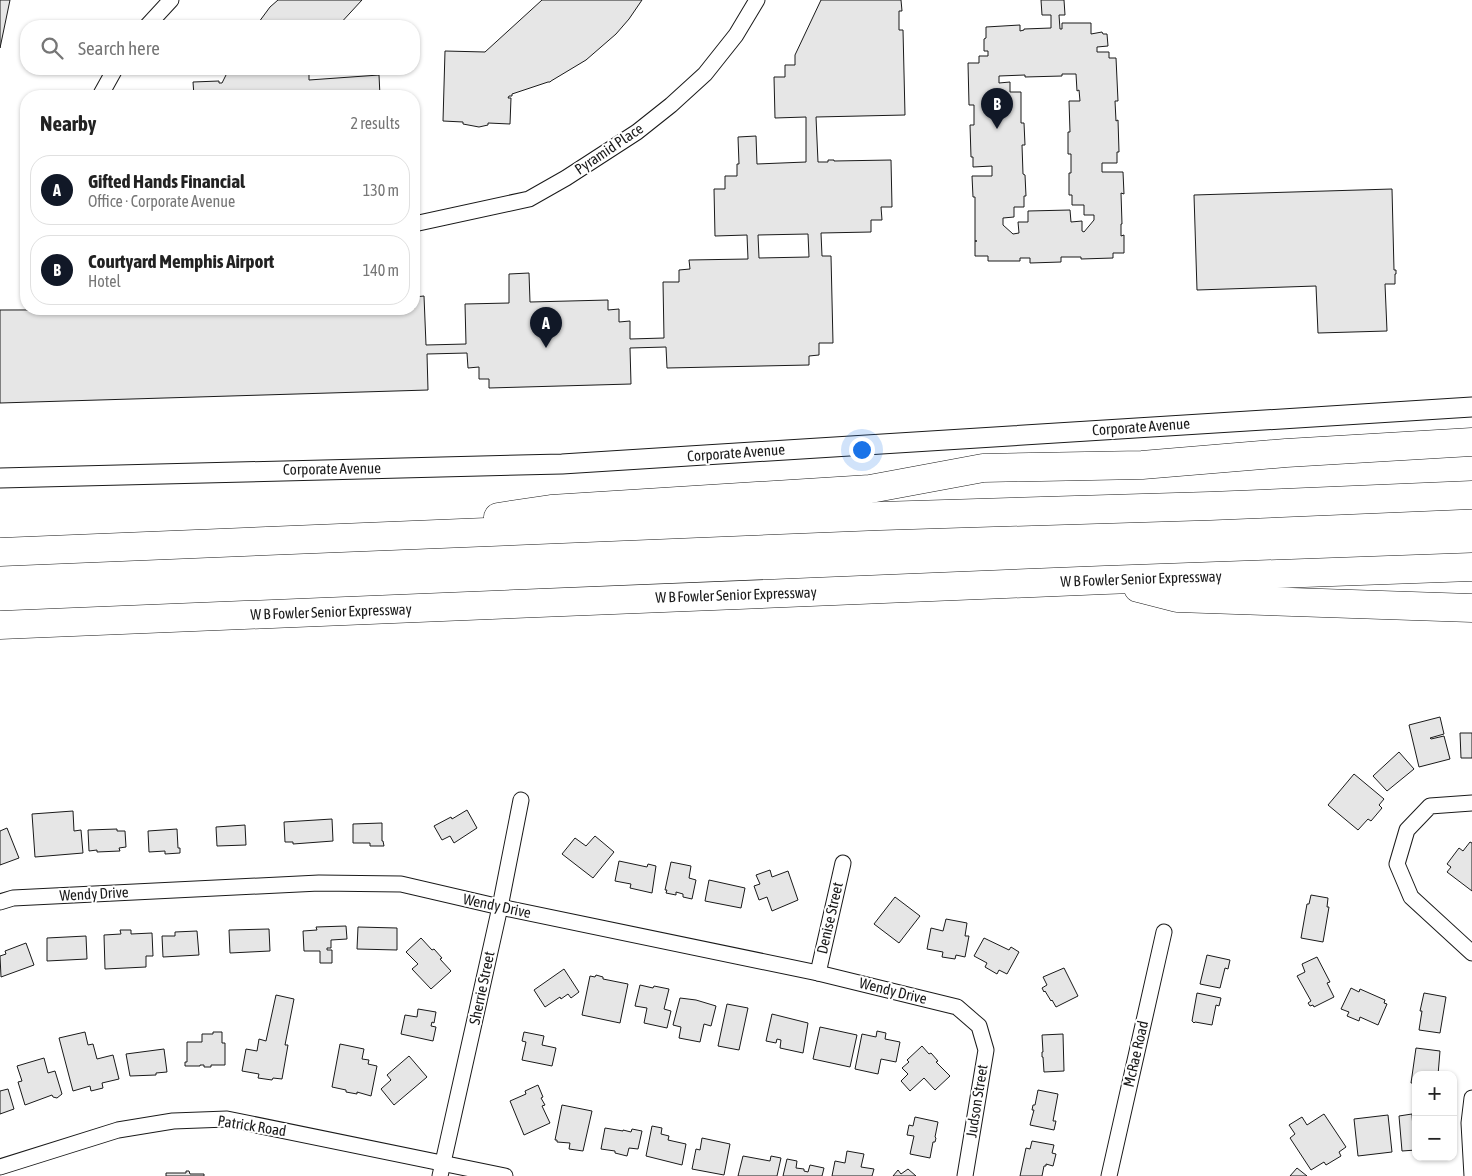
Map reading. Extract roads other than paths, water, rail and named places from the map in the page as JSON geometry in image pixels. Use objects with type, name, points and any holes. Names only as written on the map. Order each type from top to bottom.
[{"type":"highway","points":[[356,538],[550,509],[870,490],[983,468],[1142,465],[1286,453],[1472,442]]},
{"type":"highway","points":[[0,552],[860,517],[1472,495]]},
{"type":"highway","name":"W B Fowler Senior Expressway","points":[[0,625],[1472,567]]},
{"type":"highway","points":[[1105,580],[1177,598],[1472,608]]},
{"type":"street","points":[[153,20],[171,0]]},
{"type":"street","name":"Pyramid Place","points":[[420,223],[529,199],[566,178],[637,132],[671,105],[705,74],[736,34],[758,0]]},
{"type":"street","points":[[103,90],[112,75]]},
{"type":"street","name":"Corporate Avenue","points":[[0,478],[562,464],[1472,407]]},
{"type":"street","name":"Sherrie Street","points":[[442,1169],[500,907],[521,800]]},
{"type":"street","points":[[1472,803],[1430,806],[1406,830],[1397,864],[1411,897],[1472,953]]},
{"type":"street","name":"Denise Street","points":[[818,973],[843,863]]},
{"type":"street","name":"Wendy Drive","points":[[0,902],[13,898],[318,883],[400,884],[500,907],[818,973],[957,1007],[979,1026]]},
{"type":"street","name":"McRae Road","points":[[1109,1176],[1164,932]]},
{"type":"street","name":"Judson Street","points":[[965,1176],[986,1050],[979,1026]]},
{"type":"street","points":[[1472,1098],[1469,1123],[1472,1176]]},
{"type":"street","name":"Patrick Road","points":[[0,1167],[118,1130],[173,1121],[227,1119],[442,1169],[505,1176]]},
{"type":"place","name":"Courtyard Memphis Airport","points":[[997,129]]},
{"type":"place","name":"Gifted Hands Financial","points":[[546,348]]}]
